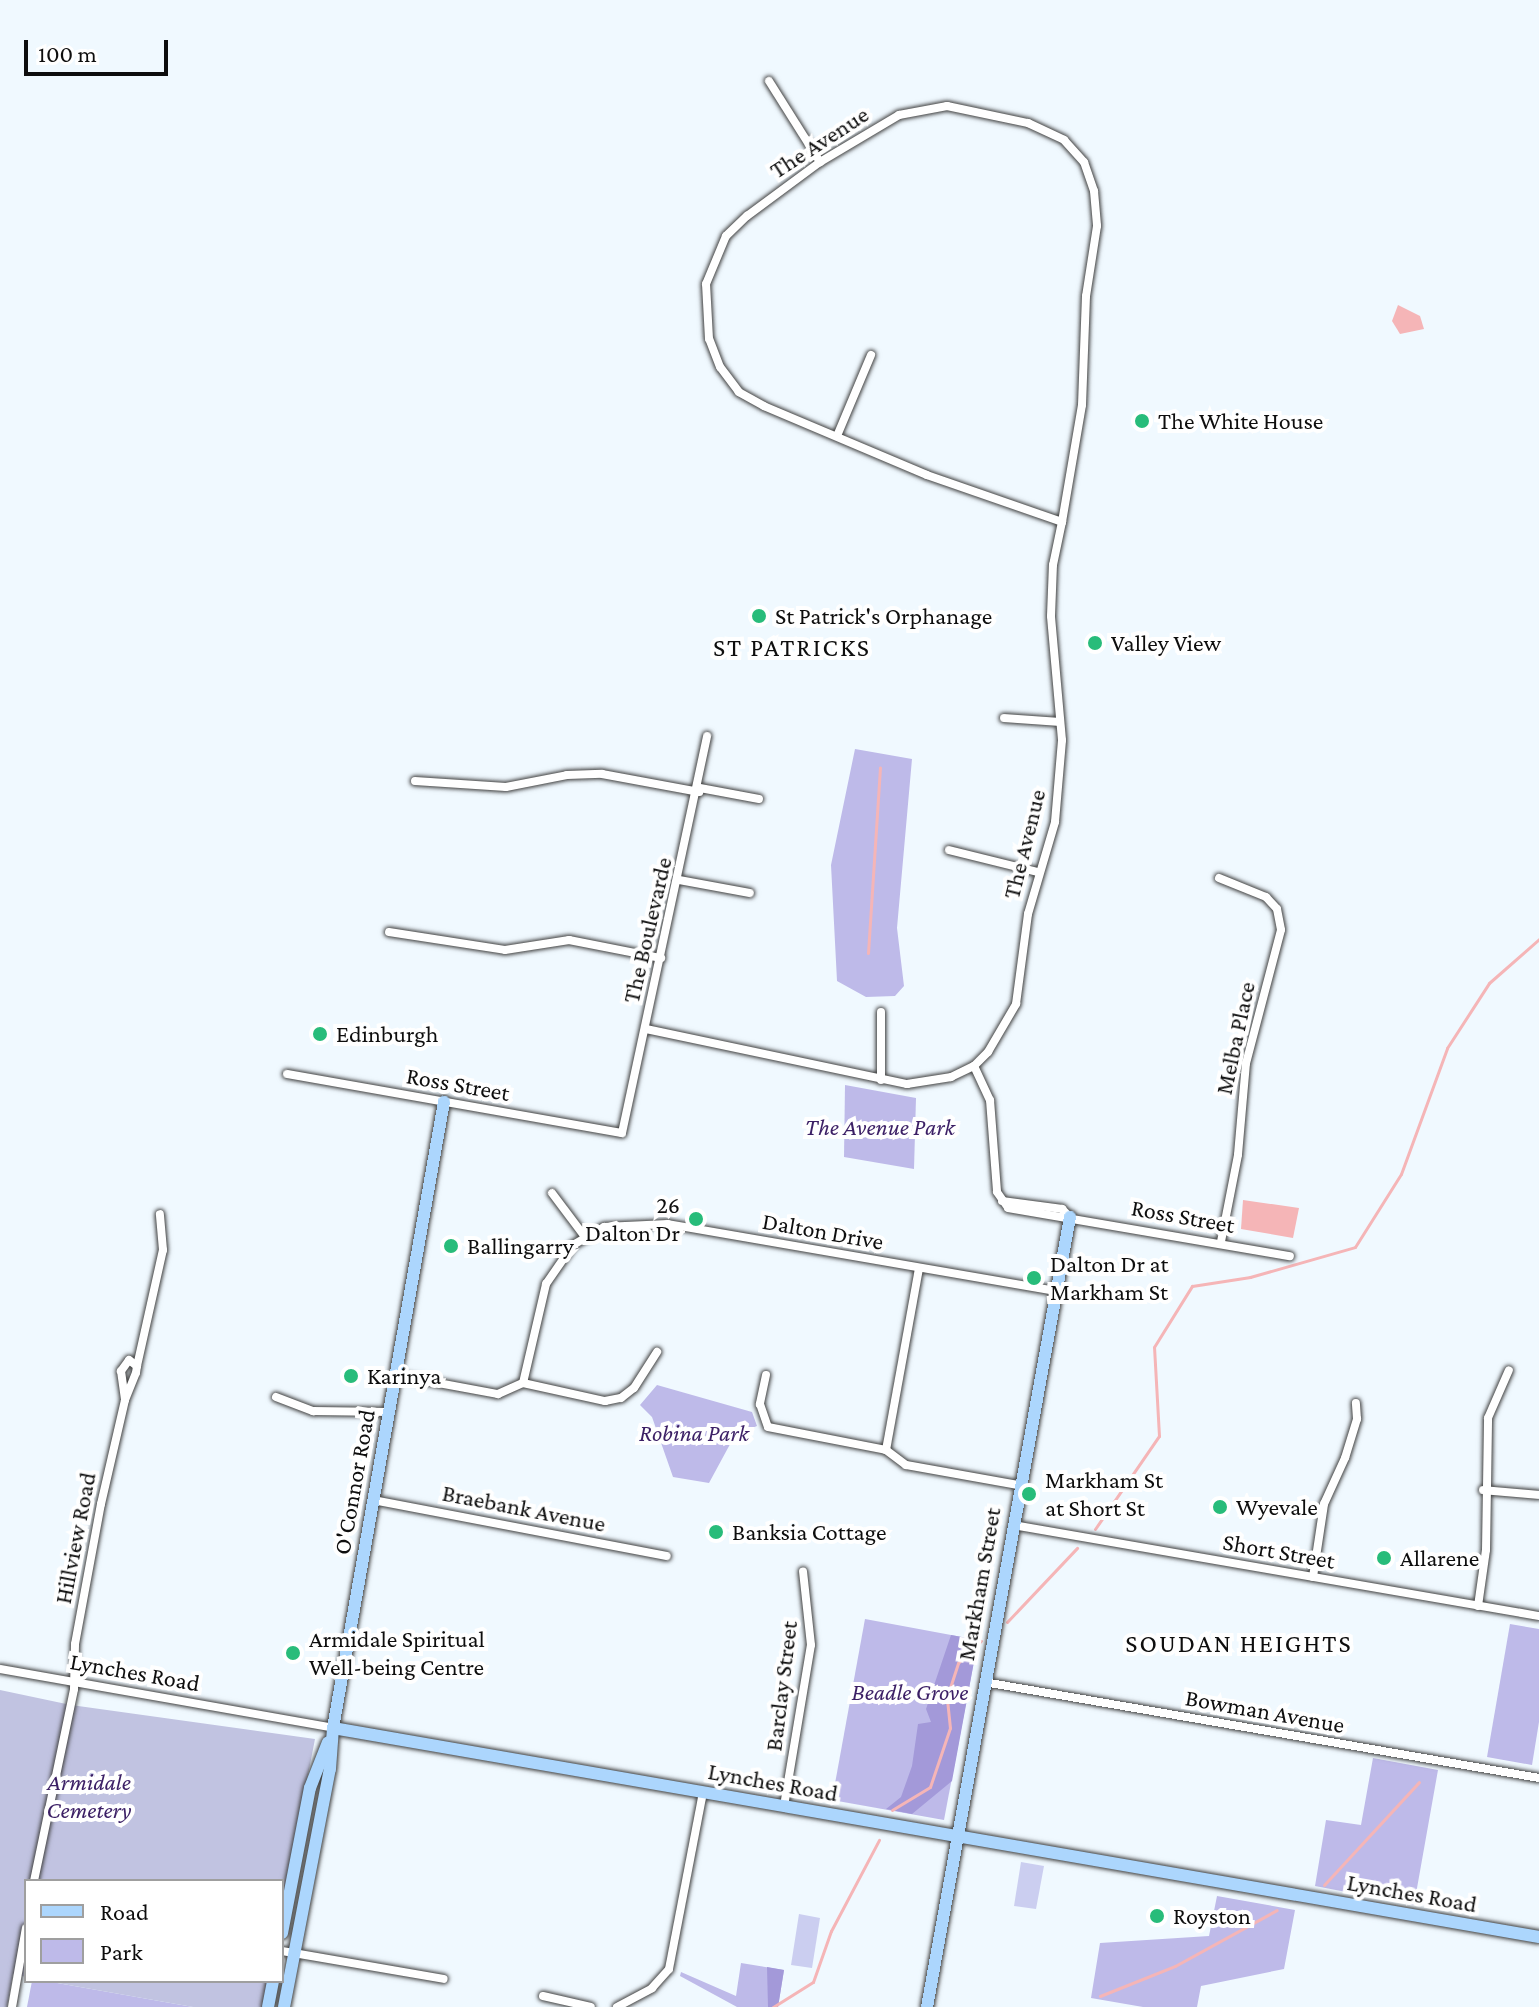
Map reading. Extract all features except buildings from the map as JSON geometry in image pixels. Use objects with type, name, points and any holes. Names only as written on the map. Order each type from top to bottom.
[{"type":"street","points":[[769,81],[820,162]]},
{"type":"street","name":"The Avenue","points":[[646,1029],[881,1080],[929,1083],[974,1066],[1004,1030],[1016,1004],[1038,872],[1055,822],[1060,722],[1051,616],[1053,565],[1077,461],[1086,296],[1097,226],[1094,191],[1084,162],[1064,140],[1028,123],[947,106],[899,115],[820,162],[726,236],[706,284],[705,310],[720,367],[739,392],[927,475],[1062,522]]},
{"type":"street","points":[[837,436],[871,355]]},
{"type":"street","points":[[1004,718],[1060,722]]},
{"type":"street","name":"The Boulevarde","points":[[622,1133],[699,790],[707,736]]},
{"type":"street","points":[[415,781],[506,787],[567,775],[602,774],[759,799]]},
{"type":"street","points":[[949,850],[1038,872]]},
{"type":"street","name":"Melba Place","points":[[1219,878],[1266,897],[1277,909],[1281,930],[1246,1063],[1238,1155],[1221,1242]]},
{"type":"street","points":[[679,880],[750,893]]},
{"type":"street","points":[[389,932],[505,950],[569,940],[661,958]]},
{"type":"street","points":[[881,1012],[881,1080]]},
{"type":"street","name":"Ross Street","points":[[974,1066],[990,1100],[1000,1199],[1008,1208],[1290,1256]]},
{"type":"street","name":"Ross Street","points":[[287,1074],[622,1133]]},
{"type":"street","name":"O'Connor Road","points":[[284,2007],[288,1952],[330,1769],[333,1728],[444,1102]]},
{"type":"street","points":[[552,1193],[585,1237]]},
{"type":"street","name":"Hillview Road","points":[[34,1879],[73,1684],[78,1628],[125,1400],[137,1366],[163,1250],[160,1214]]},
{"type":"street","name":"Markham Street","points":[[927,2007],[1018,1485],[1070,1217]]},
{"type":"street","name":"Dalton Drive","points":[[523,1383],[546,1284],[561,1258],[585,1237],[635,1222],[668,1224],[1056,1291]]},
{"type":"street","points":[[886,1450],[919,1269]]},
{"type":"street","points":[[395,1375],[498,1394],[523,1383],[605,1401],[621,1398],[634,1388],[657,1352]]},
{"type":"street","name":"Hillview Road","points":[[125,1400],[122,1364],[129,1360],[137,1366]]},
{"type":"street","points":[[1478,1606],[1486,1550],[1483,1490],[1488,1418],[1509,1370]]},
{"type":"street","points":[[766,1375],[760,1404],[768,1427],[886,1450],[906,1465],[1018,1485]]},
{"type":"street","points":[[276,1397],[313,1411],[389,1412]]},
{"type":"street","points":[[1313,1577],[1324,1504],[1345,1458],[1357,1419],[1356,1403]]},
{"type":"street","points":[[1483,1490],[1539,1495]]},
{"type":"street","name":"Braebank Avenue","points":[[373,1500],[667,1556]]},
{"type":"street","name":"Short Street","points":[[1012,1525],[1539,1616]]},
{"type":"street","name":"Barclay Street","points":[[784,1806],[811,1645],[803,1571]]},
{"type":"street","name":"Lynches Road","points":[[0,1669],[1539,1937]]},
{"type":"street","name":"Bowman Avenue","points":[[984,1682],[1539,1778]]},
{"type":"street","name":"O'Connor Road","points":[[284,1923],[310,1788],[333,1728]]},
{"type":"street","points":[[617,2007],[652,1988],[669,1969],[703,1792]]},
{"type":"street","points":[[12,2007],[24,1939]]},
{"type":"street","points":[[288,1952],[444,1979]]},
{"type":"street","points":[[268,2007],[273,1983]]},
{"type":"street","points":[[543,1996],[591,2007]]},
{"type":"green space","points":[[855,749],[912,759],[897,928],[904,986],[895,996],[866,997],[837,981],[831,865]]},
{"type":"green space","name":"The Avenue Park","points":[[845,1085],[916,1098],[914,1169],[844,1157]]},
{"type":"green space","name":"Robina Park","points":[[657,1385],[752,1412],[757,1426],[735,1435],[709,1483],[673,1477],[652,1417],[640,1405]]},
{"type":"green space","name":"Beadle Grove","points":[[865,1619],[978,1640],[944,1820],[832,1800]]},
{"type":"green space","points":[[1510,1624],[1539,1629],[1539,1722],[1532,1765],[1487,1757]]},
{"type":"green space","name":"Armidale Cemetery","points":[[0,1690],[71,1705],[315,1739],[284,1898],[284,1879],[24,1879],[24,1977],[13,1974],[7,2007],[0,2007]]},
{"type":"green space","points":[[1373,1758],[1438,1770],[1414,1905],[1315,1886],[1326,1820],[1361,1825]]},
{"type":"green space","points":[[1217,1896],[1295,1910],[1284,1969],[1201,1986],[1197,2007],[1143,2007],[1091,1998],[1100,1943],[1209,1936]]},
{"type":"green space","points":[[741,1963],[784,1970],[778,2007],[737,2007],[680,1976],[681,1972],[736,1996]]},
{"type":"green space","points":[[32,1983],[57,1983],[193,2007],[27,2007]]},
{"type":"green space","points":[[57,1983],[269,1983],[264,2007],[193,2007]]},
{"type":"shaded area","points":[[1398,305],[1420,316],[1424,329],[1400,334],[1392,321]]},
{"type":"shaded area","points":[[1243,1200],[1299,1208],[1293,1238],[1241,1229]]},
{"type":"shaded area","points":[[951,1635],[978,1640],[952,1781],[912,1814],[886,1809],[901,1797],[912,1766],[918,1724],[931,1722],[926,1709]]},
{"type":"shaded area","points":[[1021,1862],[1044,1866],[1036,1909],[1014,1906]]},
{"type":"shaded area","points":[[799,1914],[820,1918],[812,1968],[791,1965]]},
{"type":"shaded area","points":[[767,1967],[784,1970],[778,2007],[768,2007]]},
{"type":"waterway","points":[[868,953],[880,767]]},
{"type":"waterway","points":[[1095,1529],[1159,1436],[1154,1347],[1192,1286],[1250,1277],[1355,1247],[1401,1174],[1447,1048],[1489,983],[1539,939]]},
{"type":"waterway","points":[[1007,1622],[1077,1548]]},
{"type":"waterway","points":[[892,1810],[930,1787],[950,1728],[947,1697],[958,1663],[981,1641]]},
{"type":"waterway","points":[[1324,1885],[1419,1782]]},
{"type":"waterway","points":[[773,2007],[813,1982],[831,1931],[879,1840]]},
{"type":"waterway","points":[[1100,1996],[1175,1966],[1277,1910]]},
{"type":"place","name":"The White House","points":[[1142,421]]},
{"type":"place","name":"St Patrick's Orphanage","points":[[759,616]]},
{"type":"place","name":"Valley View","points":[[1095,643]]},
{"type":"place","name":"Edinburgh","points":[[320,1034]]},
{"type":"place","name":"26 Dalton Dr","points":[[696,1219]]},
{"type":"place","name":"Ballingarry","points":[[451,1246]]},
{"type":"place","name":"Dalton Dr at Markham St","points":[[1034,1278]]},
{"type":"place","name":"Karinya","points":[[351,1376]]},
{"type":"place","name":"Markham St at Short St","points":[[1029,1494]]},
{"type":"place","name":"Wyevale","points":[[1220,1507]]},
{"type":"place","name":"Banksia Cottage","points":[[716,1532]]},
{"type":"place","name":"Allarene","points":[[1384,1558]]},
{"type":"place","name":"Armidale Spiritual Well-being Centre","points":[[293,1653]]},
{"type":"place","name":"Royston","points":[[1157,1916]]},
{"type":"district","name":"ST PATRICKS","points":[[792,648]]},
{"type":"district","name":"SOUDAN HEIGHTS","points":[[1239,1644]]}]
